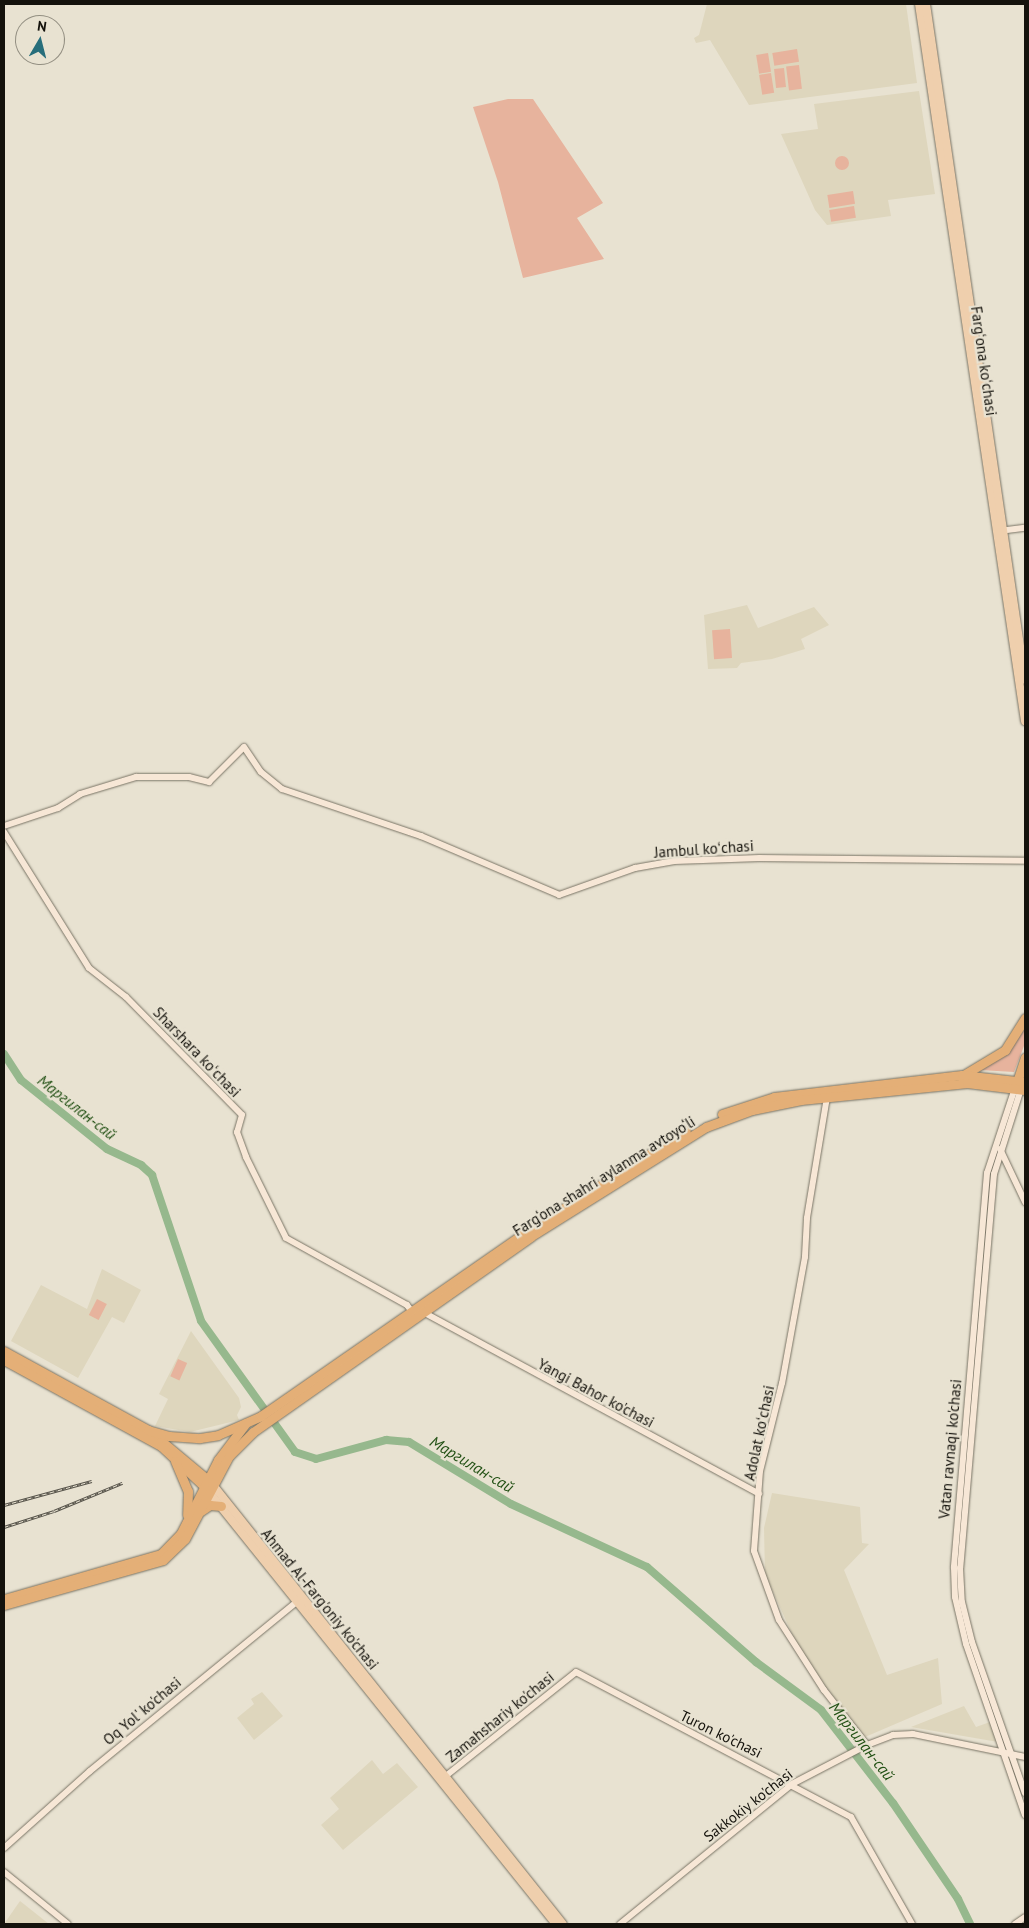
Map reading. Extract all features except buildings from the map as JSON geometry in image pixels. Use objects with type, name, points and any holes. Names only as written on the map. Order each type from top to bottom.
[{"type":"highway","points":[[962,1075],[1005,1050],[1025,1018]]},
{"type":"highway","points":[[1022,1084],[1025,1057]]},
{"type":"highway","name":"Farg‘ona shahri aylanma avtoyo‘li","points":[[276,1410],[412,1312],[680,1135],[752,1103],[819,1091],[962,1075],[1022,1084]]},
{"type":"highway","name":"Farg‘ona shahri aylanma avtoyo‘li","points":[[276,1410],[423,1312],[581,1201],[683,1140],[717,1123],[763,1107],[828,1097],[962,1083],[1022,1084]]},
{"type":"highway","name":"Ahmad Al-Farg'oniy ko'chasi","points":[[4,1351],[148,1430],[208,1485]]},
{"type":"highway","name":"Ahmad Al-Farg'oniy ko'chasi","points":[[4,1360],[169,1452],[208,1485]]},
{"type":"highway","points":[[4,1606],[163,1560],[185,1540],[199,1513],[208,1485],[236,1448],[262,1420],[276,1410]]},
{"type":"highway","points":[[148,1430],[169,1436],[200,1438],[246,1423],[262,1420]]},
{"type":"highway","points":[[4,1599],[111,1574],[161,1554],[175,1540],[186,1524],[246,1423]]},
{"type":"highway","points":[[169,1452],[180,1467],[188,1491],[186,1524]]},
{"type":"highway","points":[[199,1513],[210,1505],[221,1506]]},
{"type":"main road","name":"Fargʻona koʻchasi","points":[[919,4],[938,111],[1025,721]]},
{"type":"main road","name":"Fargʻona koʻchasi","points":[[926,4],[938,111]]},
{"type":"main road","name":"Fargʻona koʻchasi","points":[[999,531],[1025,680]]},
{"type":"main road","name":"Ahmad Al-Farg'oniy ko'chasi","points":[[208,1485],[221,1506],[299,1600]]},
{"type":"main road","name":"Ahmad Al-Farg'oniy ko'chasi","points":[[208,1485],[443,1779],[563,1924]]},
{"type":"main road","name":"Ahmad Al-Farg'oniy ko'chasi","points":[[443,1779],[556,1924]]},
{"type":"street","points":[[999,531],[1025,528]]},
{"type":"street","name":"Jambul koʻchasi","points":[[4,826],[58,808],[80,794],[136,777],[206,782],[212,780],[244,747],[261,772],[282,789],[403,830],[560,895],[634,868],[674,861],[760,858],[1025,861]]},
{"type":"street","name":"Sharshara koʻchasi","points":[[4,832],[89,968],[126,997],[242,1115],[237,1132],[246,1156],[286,1238],[407,1305],[412,1312]]},
{"type":"street","name":"Vatan ravnaqi ko'chasi","points":[[1022,1084],[1000,1149],[994,1174],[954,1568],[955,1596],[966,1644],[1025,1815]]},
{"type":"street","name":"Vatan ravnaqi ko'chasi","points":[[1022,1084],[988,1173],[960,1556],[962,1602],[972,1642],[1025,1793]]},
{"type":"street","name":"Adolat koʻchasi","points":[[828,1097],[807,1218],[805,1257],[782,1383],[760,1471],[754,1551],[778,1620],[824,1690],[867,1745]]},
{"type":"street","points":[[1000,1149],[1025,1202]]},
{"type":"street","name":"Yangi Bahor ko'chasi","points":[[423,1312],[759,1494]]},
{"type":"street","name":"Oq Yol' ko'chasi","points":[[4,1848],[90,1771],[299,1600]]},
{"type":"street","name":"Zamahshariy ko'chasi","points":[[443,1779],[576,1672]]},
{"type":"street","name":"Turon ko'chasi","points":[[576,1672],[792,1784],[851,1817],[912,1924]]},
{"type":"street","name":"Sakkokiy ko'chasi","points":[[620,1924],[792,1784],[867,1745],[893,1736],[913,1734],[1025,1758]]},
{"type":"street","points":[[4,1872],[68,1924]]},
{"type":"street","points":[[1015,1924],[1025,1917]]},
{"type":"shaded area","points":[[707,4],[906,4],[917,83],[749,105],[710,40],[696,43],[694,38],[699,35]]},
{"type":"shaded area","points":[[797,49],[799,62],[774,66],[772,53]]},
{"type":"shaded area","points":[[768,53],[771,72],[759,74],[756,55]]},
{"type":"shaded area","points":[[799,65],[802,89],[789,90],[786,67]]},
{"type":"shaded area","points":[[784,68],[786,87],[776,88],[774,69]]},
{"type":"shaded area","points":[[771,73],[774,93],[762,95],[759,75]]},
{"type":"shaded area","points":[[919,91],[935,194],[888,200],[891,216],[827,225],[815,210],[781,134],[818,129],[814,104]]},
{"type":"shaded area","points":[[508,99],[533,99],[603,203],[577,218],[604,259],[523,278],[498,182],[473,107]]},
{"type":"shaded area","points":[[839,156],[845,156],[849,163],[845,170],[839,170],[835,166],[835,160]]},
{"type":"shaded area","points":[[853,191],[855,204],[829,208],[827,195]]},
{"type":"shaded area","points":[[854,206],[856,218],[831,222],[829,210]]},
{"type":"shaded area","points":[[747,605],[758,628],[814,607],[829,625],[801,639],[805,649],[772,659],[741,663],[737,668],[708,669],[704,615]]},
{"type":"shaded area","points":[[730,629],[732,658],[714,659],[712,630]]},
{"type":"shaded area","points":[[1025,1026],[1024,1046],[1014,1072],[980,1070],[1009,1051]]},
{"type":"shaded area","points":[[102,1269],[141,1290],[124,1323],[112,1317],[78,1378],[11,1341],[41,1285],[87,1309]]},
{"type":"shaded area","points":[[97,1299],[107,1304],[99,1320],[89,1315]]},
{"type":"shaded area","points":[[191,1331],[239,1398],[241,1407],[237,1415],[239,1420],[190,1432],[155,1426],[168,1399],[159,1394]]},
{"type":"shaded area","points":[[178,1359],[187,1363],[179,1380],[170,1376]]},
{"type":"shaded area","points":[[772,1493],[860,1507],[862,1543],[869,1544],[844,1570],[887,1675],[938,1658],[942,1704],[865,1737],[816,1675],[793,1636],[765,1574],[764,1528]]},
{"type":"shaded area","points":[[262,1692],[283,1716],[254,1740],[237,1718],[254,1704],[251,1699]]},
{"type":"shaded area","points":[[964,1706],[976,1727],[990,1722],[998,1742],[911,1727]]},
{"type":"shaded area","points":[[372,1760],[383,1774],[397,1763],[418,1787],[343,1850],[321,1825],[339,1809],[330,1798]]},
{"type":"shaded area","points":[[20,1901],[49,1924],[4,1924]]},
{"type":"waterway","name":"Маргилан-сай","points":[[4,1054],[21,1080],[107,1149],[141,1165],[152,1175],[201,1321],[295,1452],[316,1459],[386,1440],[409,1442],[511,1504],[647,1567],[756,1662],[821,1710],[893,1803],[958,1899],[970,1924]]},
{"type":"railway","points":[[4,1505],[92,1481]]},
{"type":"railway","points":[[4,1527],[54,1511],[122,1483]]}]
